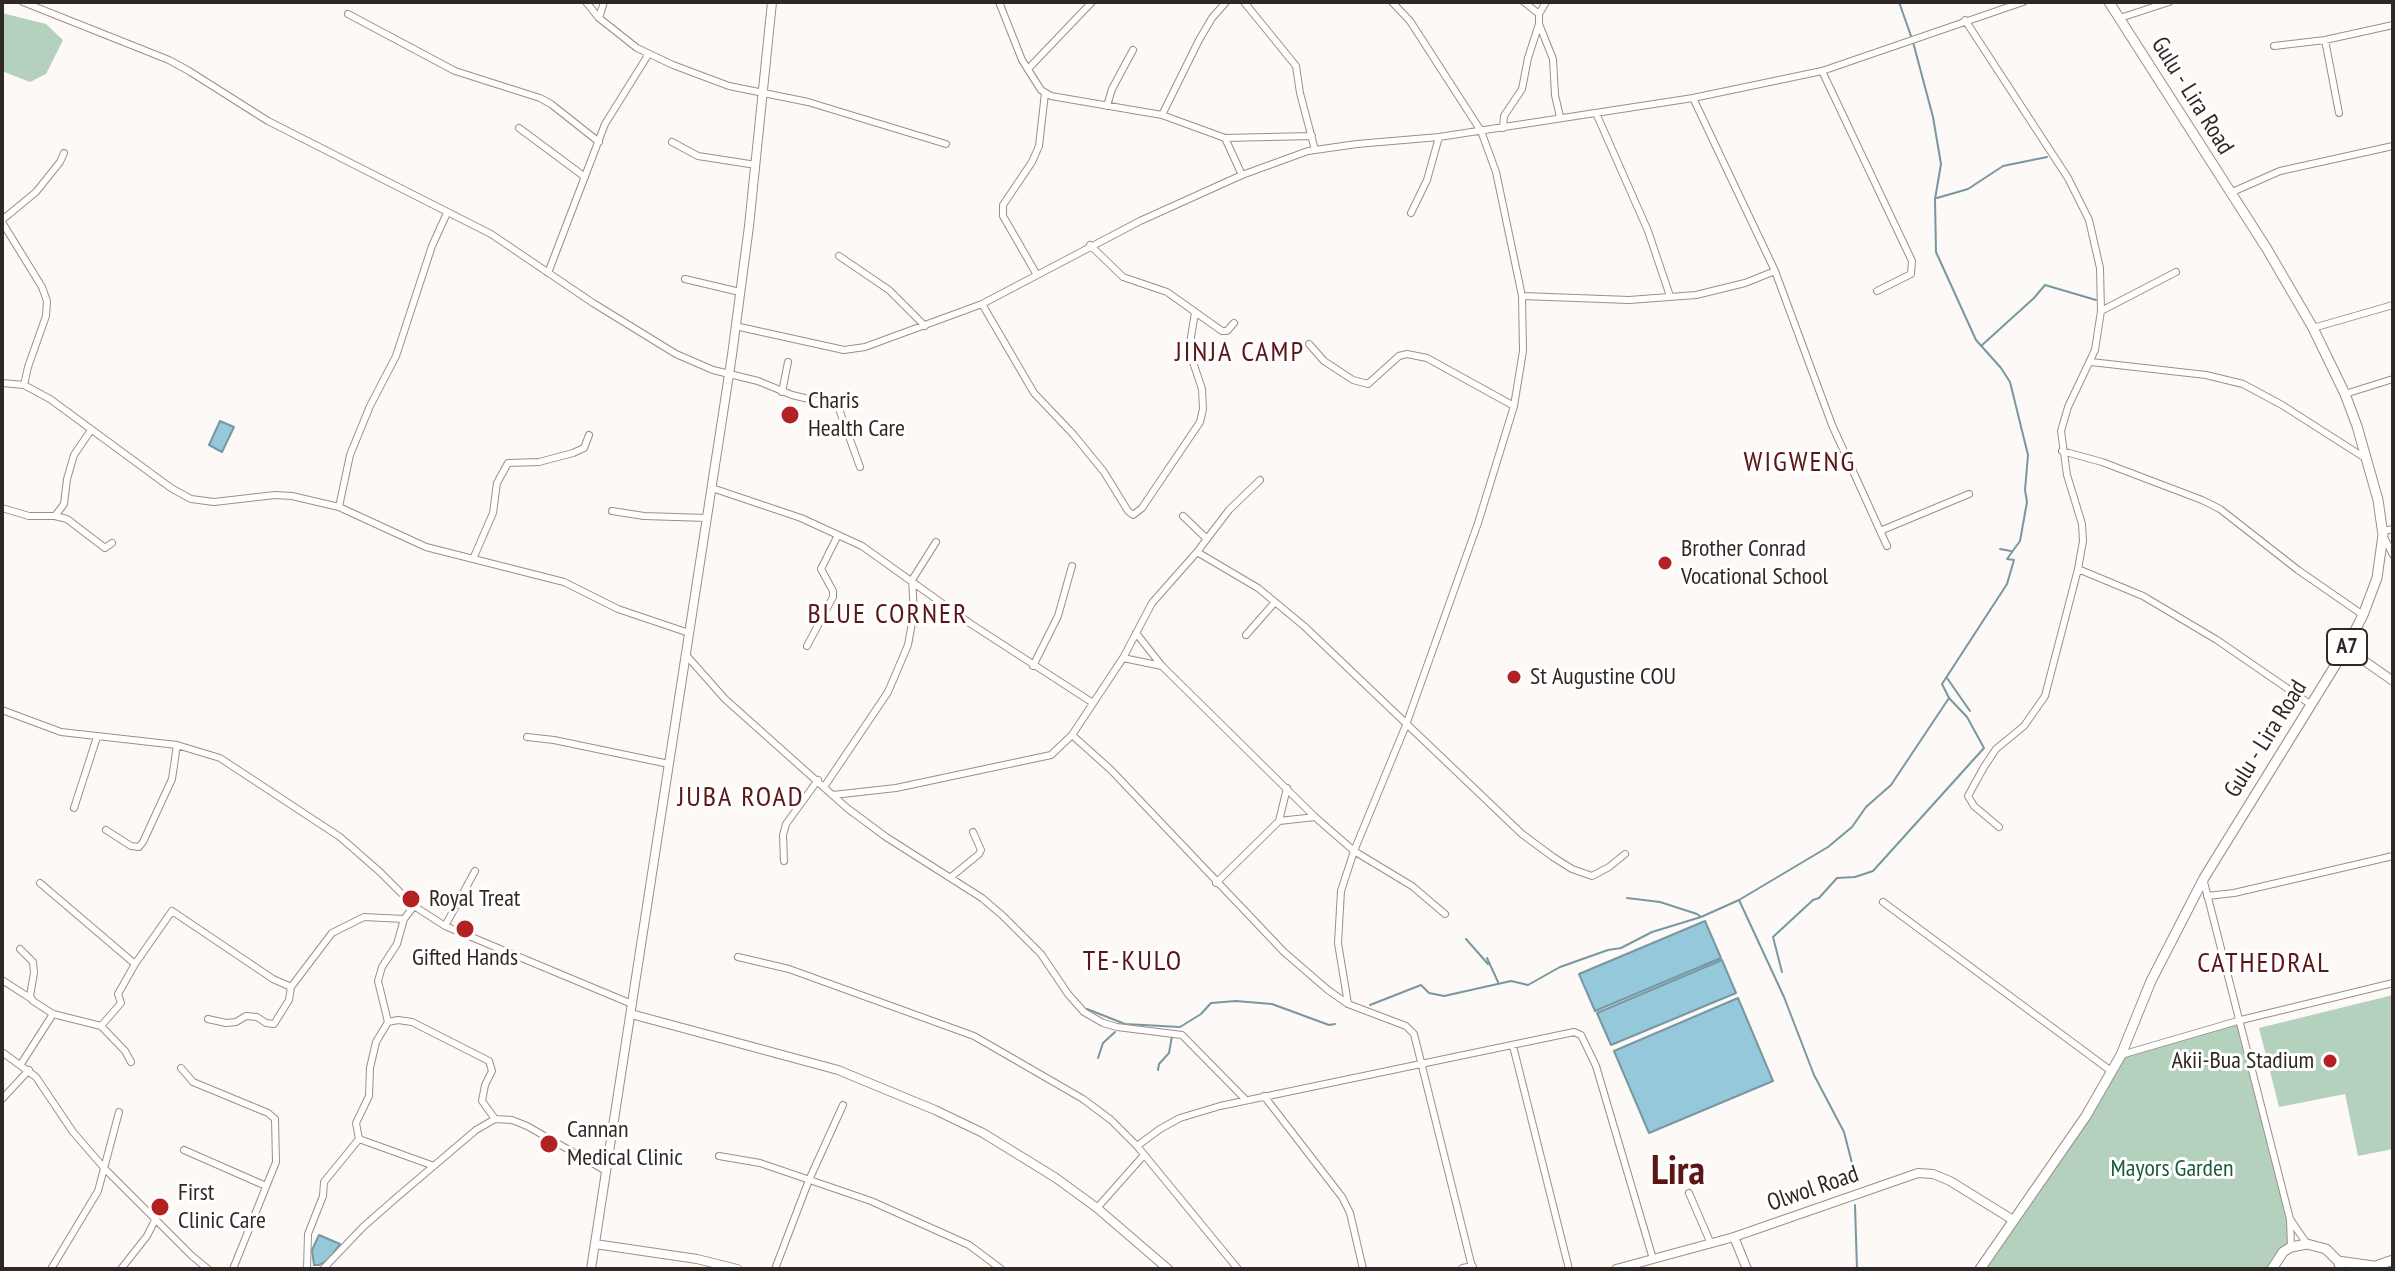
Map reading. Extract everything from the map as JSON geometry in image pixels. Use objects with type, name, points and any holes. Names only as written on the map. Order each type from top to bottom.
[{"type":"main road","name":"Gulu - Lira Road","points":[[1980,1269],[2086,1116],[2121,1055],[2151,981],[2204,878],[2346,648],[2377,578],[2387,532],[2345,394],[2313,328],[2267,249],[2109,2]]},
{"type":"main road","points":[[2272,1269],[2277,1259],[2291,1247],[2307,1244],[2326,1249],[2340,1265],[2371,1267],[2393,1260]]},
{"type":"street","points":[[23,2],[169,60],[268,121],[491,234],[676,354],[782,392],[834,405],[839,409],[860,467]]},
{"type":"street","points":[[586,2],[599,18],[648,55],[729,86],[808,102],[946,144]]},
{"type":"street","points":[[599,18],[604,2]]},
{"type":"street","points":[[591,1269],[729,374],[756,165],[772,2]]},
{"type":"street","points":[[999,2],[1011,36],[1045,93],[1039,146],[1003,205],[1003,216],[1037,275]]},
{"type":"street","points":[[1028,69],[1092,2]]},
{"type":"street","points":[[1162,115],[1206,27],[1226,2]]},
{"type":"street","points":[[1244,2],[1296,66],[1315,150]]},
{"type":"street","points":[[1348,1004],[1341,969],[1337,918],[1341,891],[1354,851],[1406,725],[1478,523],[1514,406],[1523,351],[1522,296],[1496,172],[1481,131],[1410,21],[1392,2]]},
{"type":"street","points":[[1524,2],[1539,14]]},
{"type":"street","points":[[1503,128],[1504,116],[1522,89],[1539,14],[1546,2]]},
{"type":"street","points":[[735,326],[844,350],[865,347],[982,304],[1090,245],[1242,175],[1315,150],[1439,137],[1693,98],[1822,71],[2023,2]]},
{"type":"street","points":[[2120,18],[2169,2]]},
{"type":"street","points":[[348,14],[455,71],[540,98],[599,142]]},
{"type":"street","points":[[1965,20],[2050,149],[2089,220],[2100,268],[2101,311],[2091,362],[2063,420],[2062,451],[2082,524],[2083,541],[2078,569],[2045,696],[2024,726],[1996,749],[1968,796],[1974,806],[1999,827]]},
{"type":"street","points":[[1539,24],[1553,59],[1560,117]]},
{"type":"street","points":[[2274,46],[2325,40],[2393,25]]},
{"type":"street","points":[[2325,40],[2339,113]]},
{"type":"street","points":[[1107,106],[1112,89],[1133,50]]},
{"type":"street","points":[[548,273],[607,121],[648,55]]},
{"type":"street","points":[[1822,71],[1912,261],[1911,274],[1877,291]]},
{"type":"street","points":[[1045,93],[1162,115],[1225,138],[1312,136]]},
{"type":"street","points":[[1693,98],[1775,271],[1832,425],[1887,546]]},
{"type":"street","points":[[1596,113],[1648,231],[1670,296]]},
{"type":"street","points":[[519,128],[585,177]]},
{"type":"street","points":[[1411,213],[1427,180],[1439,137]]},
{"type":"street","points":[[1225,138],[1242,175]]},
{"type":"street","points":[[672,142],[698,156],[756,165]]},
{"type":"street","points":[[2230,193],[2280,171],[2393,146]]},
{"type":"street","points":[[24,385],[46,316],[47,301],[42,287],[2,221],[36,192],[64,153]]},
{"type":"street","points":[[339,507],[350,455],[370,406],[396,356],[432,246],[447,213]]},
{"type":"street","points":[[1090,245],[1123,277],[1167,292],[1222,331],[1227,331],[1234,323]]},
{"type":"street","points":[[839,256],[889,290],[925,326]]},
{"type":"street","points":[[1522,296],[1629,300],[1670,296],[1716,290],[1775,271]]},
{"type":"street","points":[[2101,311],[2176,272]]},
{"type":"street","points":[[685,279],[740,292]]},
{"type":"street","points":[[982,304],[1034,393],[1081,443],[1133,515],[1142,508],[1200,422],[1202,389],[1189,350],[1195,312]]},
{"type":"street","points":[[2313,328],[2393,305]]},
{"type":"street","points":[[1309,344],[1324,361],[1364,384],[1371,382],[1399,356],[1407,354],[1427,358],[1514,406]]},
{"type":"street","points":[[782,392],[788,362]]},
{"type":"street","points":[[2091,362],[2206,375],[2243,384],[2365,458]]},
{"type":"street","points":[[2345,394],[2393,379]]},
{"type":"street","points":[[2,383],[24,385],[50,399],[171,488],[191,499],[214,502],[275,495],[339,507],[426,547],[564,582],[618,609],[689,633]]},
{"type":"street","points":[[67,519],[64,504],[67,479],[74,455],[91,430]]},
{"type":"street","points":[[473,559],[493,513],[497,483],[508,463],[539,462],[573,453],[584,448],[589,435]]},
{"type":"street","points":[[2062,451],[2102,462],[2220,509],[2298,570],[2363,615]]},
{"type":"street","points":[[833,795],[896,788],[974,770],[1045,759],[1057,751],[1072,735],[1123,658],[1152,603],[1229,510],[1260,480]]},
{"type":"street","points":[[712,488],[801,518],[862,546],[1033,666],[1093,703]]},
{"type":"street","points":[[1880,531],[1969,494]]},
{"type":"street","points":[[55,516],[64,504]]},
{"type":"street","points":[[2,508],[29,516],[67,519],[105,548],[112,543]]},
{"type":"street","points":[[612,511],[644,516],[707,518]]},
{"type":"street","points":[[1183,516],[1207,539]]},
{"type":"street","points":[[2387,532],[2393,555]]},
{"type":"street","points":[[807,646],[833,597],[821,569],[838,535]]},
{"type":"street","points":[[824,787],[888,692],[903,658],[914,612],[912,580],[936,542]]},
{"type":"street","points":[[1197,552],[1258,588],[1304,626],[1522,834],[1572,869],[1592,876],[1625,854]]},
{"type":"street","points":[[1033,666],[1058,616],[1072,566]]},
{"type":"street","points":[[2078,569],[2143,596],[2217,640],[2310,704]]},
{"type":"street","points":[[1246,635],[1275,602]]},
{"type":"street","points":[[1136,633],[1162,666],[1315,817],[1354,851],[1412,886],[1445,914]]},
{"type":"street","points":[[2346,648],[2393,681]]},
{"type":"street","points":[[685,654],[725,699],[833,795],[886,837],[982,898],[1041,954],[1084,1012],[1117,1027],[1182,1035],[1246,1100]]},
{"type":"street","points":[[1123,658],[1162,666]]},
{"type":"street","points":[[2,710],[61,732],[177,745],[205,752],[236,766],[311,816],[367,860],[414,906],[445,926],[632,1004]]},
{"type":"street","points":[[1072,735],[1111,770],[1284,952],[1348,1004],[1406,1026],[1416,1039],[1469,1268]]},
{"type":"street","points":[[74,808],[97,737]]},
{"type":"street","points":[[527,737],[669,764]]},
{"type":"street","points":[[106,830],[131,846],[139,847],[172,779],[177,745]]},
{"type":"street","points":[[784,861],[783,835],[786,824],[818,780]]},
{"type":"street","points":[[1216,883],[1279,821],[1287,788]]},
{"type":"street","points":[[1279,821],[1315,817]]},
{"type":"street","points":[[951,877],[981,850],[973,832]]},
{"type":"street","points":[[2207,896],[2234,893],[2393,856]]},
{"type":"street","points":[[445,926],[475,871]]},
{"type":"street","points":[[2204,878],[2290,1219],[2291,1247]]},
{"type":"street","points":[[40,883],[77,918],[135,964]]},
{"type":"street","points":[[1883,902],[2111,1071]]},
{"type":"street","points":[[388,1022],[378,981],[382,967],[397,944],[404,919],[414,906]]},
{"type":"street","points":[[101,1026],[121,1003],[118,994],[172,911],[273,979],[291,987]]},
{"type":"street","points":[[208,1019],[226,1023],[246,1016],[274,1024],[289,1000],[291,987],[332,933],[364,917],[404,919]]},
{"type":"street","points":[[20,949],[33,962],[30,998]]},
{"type":"street","points":[[738,957],[789,969],[974,1036],[1083,1099],[1111,1120],[1137,1146],[1238,1269]]},
{"type":"street","points":[[2,980],[53,1014],[101,1026],[125,1051],[131,1062]]},
{"type":"street","points":[[2121,1055],[2241,1020],[2393,983]]},
{"type":"street","points":[[21,1064],[53,1014]]},
{"type":"street","points":[[631,1014],[807,1061],[876,1084],[983,1133],[1056,1178],[1097,1208],[1168,1269]]},
{"type":"street","points":[[307,1269],[308,1234],[323,1196],[324,1182],[359,1139],[356,1123],[369,1096],[370,1068],[376,1042],[388,1022],[412,1022],[489,1061],[492,1071],[482,1101],[495,1119]]},
{"type":"street","points":[[1137,1146],[1180,1118],[1246,1100],[1574,1032],[1581,1035],[1596,1066],[1653,1259]]},
{"type":"street","points":[[1513,1046],[1569,1269]]},
{"type":"street","points":[[2,1052],[29,1070],[73,1132],[105,1169],[208,1269]]},
{"type":"street","points":[[181,1068],[193,1082],[268,1113],[275,1119],[276,1162],[233,1269]]},
{"type":"street","points":[[2,1099],[29,1070]]},
{"type":"street","points":[[1264,1096],[1342,1197],[1353,1222],[1363,1269]]},
{"type":"street","points":[[775,1269],[809,1180],[843,1105]]},
{"type":"street","points":[[51,1269],[93,1201],[105,1169],[119,1112]]},
{"type":"street","points":[[323,1269],[363,1227],[476,1130],[495,1119],[512,1120],[527,1126],[606,1171]]},
{"type":"street","points":[[359,1139],[434,1166]]},
{"type":"street","points":[[184,1150],[266,1186]]},
{"type":"street","points":[[1097,1208],[1144,1155]]},
{"type":"street","points":[[719,1156],[760,1163],[871,1201],[969,1245],[1001,1269]]},
{"type":"street","name":"Olwol Road","points":[[1616,1269],[1734,1237],[1926,1173],[1950,1181],[2013,1220]]},
{"type":"street","points":[[1689,1193],[1711,1244]]},
{"type":"street","points":[[121,1269],[147,1236],[156,1218]]},
{"type":"street","points":[[2290,1219],[2307,1244]]},
{"type":"street","points":[[1734,1237],[1747,1269]]},
{"type":"street","points":[[595,1244],[737,1269]]},
{"type":"green space","points":[[2,13],[46,24],[63,40],[46,74],[30,82],[2,71]]},
{"type":"green space","name":"Akii-Bua Stadium","points":[[2393,995],[2393,1149],[2358,1156],[2345,1094],[2279,1107],[2259,1028]]},
{"type":"green space","name":"Mayors Garden","points":[[2238,1022],[2293,1246],[2275,1269],[1980,1269],[2086,1116],[2117,1060]]},
{"type":"water","points":[[220,421],[234,427],[222,452],[209,445]]},
{"type":"water","points":[[1705,921],[1721,958],[1595,1011],[1579,974]]},
{"type":"water","points":[[1722,960],[1736,993],[1611,1045],[1597,1013]]},
{"type":"water","points":[[1738,998],[1773,1081],[1649,1133],[1614,1051]]},
{"type":"water","points":[[319,1235],[340,1244],[329,1259],[314,1265],[312,1250]]},
{"type":"waterway","points":[[1899,2],[1911,36]]},
{"type":"waterway","points":[[1370,1005],[1421,985],[1429,993],[1444,996],[1511,981],[1528,985],[1560,967],[1621,948],[1652,932],[1701,917],[1739,900],[1828,847],[1852,827],[1866,807],[1891,785],[1949,698],[1942,684],[2007,584],[2014,560],[2007,559],[2020,541],[2027,502],[2028,455],[2010,382],[1976,340],[1936,252],[1935,199],[1941,164],[1933,117],[1913,42]]},
{"type":"waterway","points":[[1937,198],[1968,189],[2003,166],[2047,157]]},
{"type":"waterway","points":[[1981,346],[2045,285],[2096,300]]},
{"type":"waterway","points":[[2000,549],[2011,551]]},
{"type":"waterway","points":[[1947,678],[1970,711]]},
{"type":"waterway","points":[[1782,972],[1773,937],[1819,898],[1837,878],[1855,877],[1873,871],[1984,748],[1967,717],[1949,698]]},
{"type":"waterway","points":[[1627,898],[1660,902],[1701,917]]},
{"type":"waterway","points":[[1739,900],[1784,997],[1814,1075],[1844,1132],[1855,1175]]},
{"type":"waterway","points":[[1466,939],[1488,964]]},
{"type":"waterway","points":[[1487,958],[1498,982]]},
{"type":"waterway","points":[[1087,1009],[1125,1024],[1180,1027],[1201,1014],[1211,1003],[1236,1001],[1272,1004],[1329,1025],[1335,1024]]},
{"type":"waterway","points":[[1098,1058],[1103,1043],[1115,1032]]},
{"type":"waterway","points":[[1158,1070],[1159,1064],[1169,1053],[1172,1036]]},
{"type":"waterway","points":[[1855,1205],[1857,1269]]},
{"type":"place","name":"Charis Health Care","points":[[790,415]]},
{"type":"place","name":"Brother Conrad Vocational School","points":[[1665,563]]},
{"type":"place","name":"St Augustine COU","points":[[1514,677]]},
{"type":"place","name":"Royal Treat","points":[[411,899]]},
{"type":"place","name":"Gifted Hands","points":[[465,929]]},
{"type":"place","name":"Akii-Bua Stadium","points":[[2330,1061]]},
{"type":"place","name":"Cannan Medical Clinic","points":[[549,1144]]},
{"type":"place","name":"First Clinic Care","points":[[160,1207]]},
{"type":"district","name":"JINJA CAMP","points":[[1240,353]]},
{"type":"district","name":"WIGWENG","points":[[1800,463]]},
{"type":"district","name":"BLUE CORNER","points":[[888,615]]},
{"type":"district","name":"JUBA ROAD","points":[[741,798]]},
{"type":"district","name":"TE-KULO","points":[[1133,962]]},
{"type":"district","name":"CATHEDRAL","points":[[2264,964]]},
{"type":"district","name":"Lira","points":[[1678,1173]]}]
